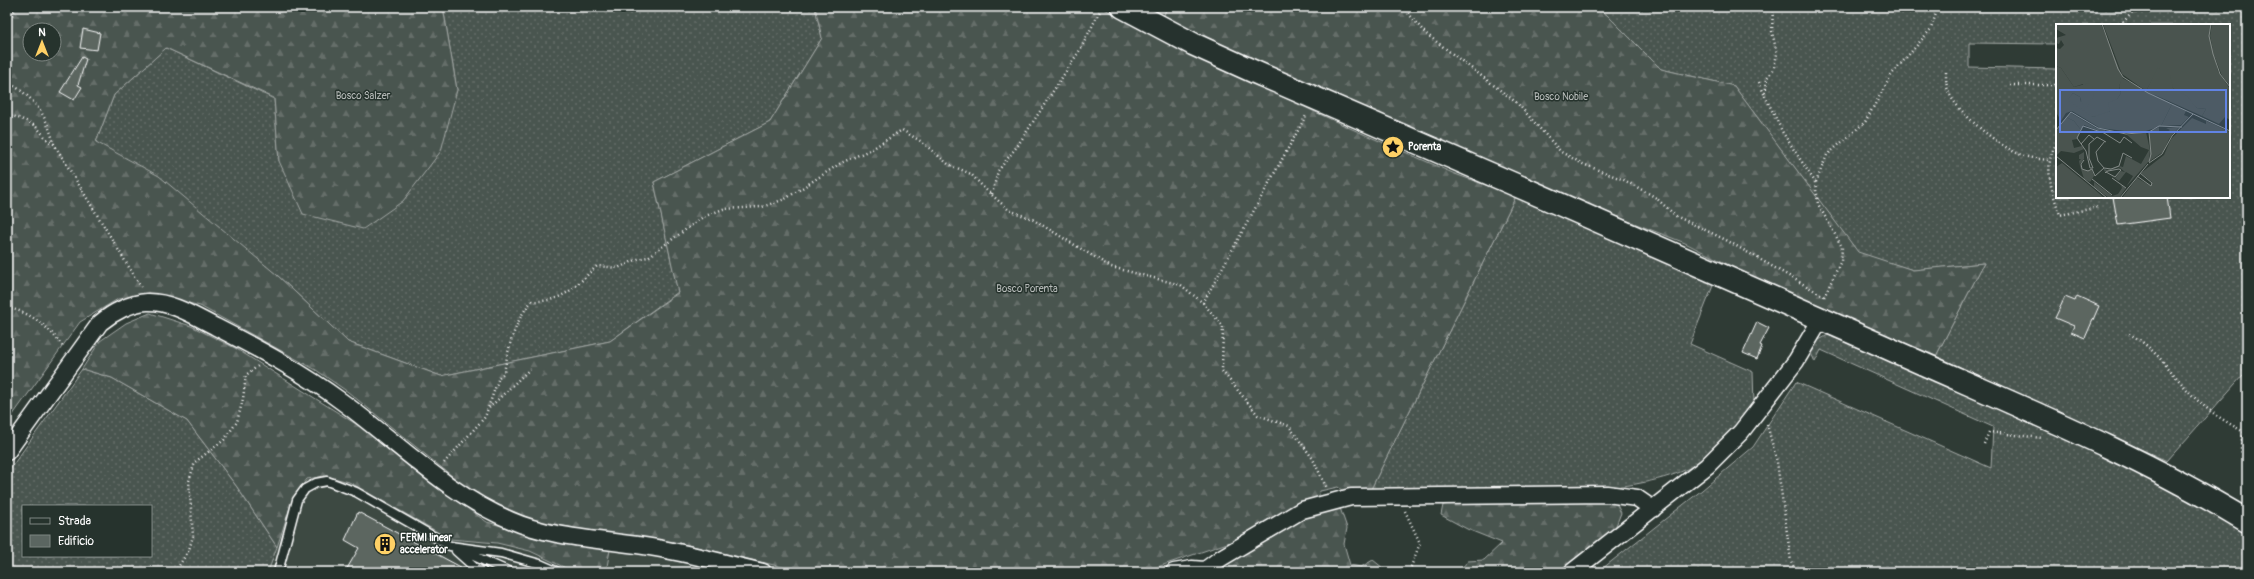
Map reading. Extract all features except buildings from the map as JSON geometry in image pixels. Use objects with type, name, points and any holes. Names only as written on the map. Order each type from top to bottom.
[{"type":"main road","points":[[1123,7],[1193,44],[1818,317],[2064,427],[2204,494],[2247,521]]},
{"type":"street","points":[[7,452],[92,332],[109,316],[130,306],[147,302],[158,303],[186,312],[280,361],[340,400],[458,493],[481,507],[512,521],[538,530],[687,553],[764,572]]},
{"type":"street","points":[[1572,572],[1707,466],[1741,432],[1761,409],[1796,361],[1818,317]]},
{"type":"street","points":[[1174,572],[1192,569],[1205,571],[1221,558],[1272,526],[1302,510],[1332,500],[1351,497],[1618,494],[1637,498],[1653,509]]},
{"type":"lane","points":[[278,572],[298,500],[305,489],[316,483],[327,482],[356,492],[450,546],[510,572]]},
{"type":"lane","points":[[450,546],[474,567],[483,572]]},
{"type":"lane","points":[[450,546],[501,553],[540,564],[558,572]]},
{"type":"path","points":[[992,194],[998,171],[1018,145],[1072,63],[1102,7]]},
{"type":"path","points":[[1403,7],[1425,32],[1517,103],[1561,152],[1583,164],[1624,180],[1655,197],[1676,216],[1726,240],[1824,296]]},
{"type":"path","points":[[1765,96],[1767,78],[1774,68],[1778,54],[1772,31],[1773,7]]},
{"type":"path","points":[[1815,182],[1827,155],[1865,122],[1892,74],[1931,29],[1938,7]]},
{"type":"path","points":[[2121,24],[2131,14],[2157,7]]},
{"type":"path","points":[[7,26],[16,8]]},
{"type":"path","points":[[1946,72],[1946,84],[1950,95],[1959,108],[1994,139],[2018,154],[2049,160]]},
{"type":"path","points":[[7,82],[25,93],[38,107],[47,122],[54,144],[92,204],[115,245],[129,264],[144,292],[147,302]]},
{"type":"path","points":[[1759,82],[1783,133],[1815,182],[1818,204],[1840,241],[1843,254],[1837,271],[1824,296],[1818,317]]},
{"type":"path","points":[[2010,85],[2056,85]]},
{"type":"path","points":[[1202,303],[1316,98]]},
{"type":"path","points":[[7,114],[26,120],[36,127],[49,142],[54,144]]},
{"type":"path","points":[[434,474],[485,417],[499,377],[504,373],[507,355],[523,310],[532,301],[547,302],[570,292],[597,266],[618,268],[638,259],[648,257],[703,217],[723,209],[762,207],[785,199],[841,163],[872,149],[902,130],[922,142],[948,164],[972,174],[1009,210],[1032,219],[1110,267],[1181,285],[1202,303],[1223,326],[1222,371],[1258,415],[1289,426],[1313,459],[1332,500]]},
{"type":"path","points":[[2056,144],[2051,151],[2049,160],[2053,193],[2060,215],[2099,207]]},
{"type":"path","points":[[7,308],[18,309],[52,331],[72,360]]},
{"type":"path","points":[[2129,334],[2142,342],[2194,398],[2224,421],[2244,432],[2240,444],[2241,454],[2247,463]]},
{"type":"path","points":[[175,572],[189,550],[193,536],[189,481],[196,462],[224,440],[237,422],[243,399],[246,375],[256,367],[280,361]]},
{"type":"path","points":[[488,409],[531,368]]},
{"type":"path","points":[[1761,409],[1777,462],[1791,561],[1796,572]]},
{"type":"path","points":[[1984,444],[1989,432],[2038,438],[2053,437],[2060,434],[2064,427]]},
{"type":"path","points":[[1402,497],[1403,504],[1420,544],[1409,572]]},
{"type":"shaded area","points":[[326,476],[349,482],[450,539],[497,543],[530,551],[574,572],[268,572],[293,498],[307,479]]},
{"type":"shaded area","points":[[610,550],[718,568],[734,572],[606,572]]},
{"type":"green space","name":"Bosco Porenta","points":[[7,7],[443,7],[457,90],[441,151],[403,201],[363,229],[303,214],[279,161],[274,98],[166,48],[114,95],[96,142],[159,176],[277,275],[348,342],[441,376],[610,341],[678,293],[654,182],[770,122],[822,38],[815,7],[1101,7],[1190,54],[1352,129],[1455,174],[1516,196],[1370,491],[1344,492],[1338,487],[1320,491],[1318,498],[1236,540],[1143,572],[804,572],[679,543],[585,530],[535,521],[473,493],[348,392],[316,370],[200,306],[155,294],[118,299],[80,322],[7,423]]},
{"type":"green space","points":[[443,7],[815,7],[822,38],[770,122],[654,182],[678,292],[610,341],[441,376],[348,342],[277,275],[96,142],[114,95],[166,48],[274,99],[279,161],[457,90]]},
{"type":"green space","points":[[1143,7],[1167,7],[1163,18]]},
{"type":"green space","name":"Bosco Nobile","points":[[1167,7],[1595,7],[1607,15],[1661,69],[1734,86],[1858,252],[1913,270],[1984,263],[1936,356],[1767,284],[1685,243],[1551,191],[1259,64],[1163,18]]},
{"type":"green space","points":[[1595,7],[2247,7],[2247,377],[2243,375],[2167,461],[1936,356],[1984,263],[1913,270],[1858,253],[1734,86],[1661,69],[1607,15]]},
{"type":"green space","points":[[1516,196],[1714,283],[1690,344],[1753,372],[1754,405],[1709,456],[1681,472],[1645,482],[1610,488],[1370,491]]},
{"type":"green space","points":[[150,313],[191,326],[235,348],[356,424],[425,479],[487,522],[563,543],[610,550],[606,572],[574,572],[530,551],[497,543],[450,539],[349,482],[326,476],[307,479],[293,498],[277,547],[237,487],[187,421],[112,378],[82,369],[100,341],[126,323]]},
{"type":"green space","points":[[1828,335],[2005,410],[2166,486],[2247,533],[2247,572],[1598,572],[1702,490],[1753,447],[1796,382],[1991,468],[1993,427],[1821,350],[1815,362],[1811,353],[1817,341]]},
{"type":"green space","points":[[82,369],[112,378],[187,421],[237,487],[277,547],[268,572],[7,572],[7,473]]},
{"type":"green space","points":[[1615,501],[1621,513],[1615,528],[1561,572],[1458,572],[1468,561],[1484,560],[1502,543],[1467,529],[1441,515],[1443,505],[1466,502]]},
{"type":"green space","points":[[1339,505],[1347,528],[1344,544],[1350,565],[1361,567],[1373,560],[1388,572],[1217,572],[1218,568],[1301,517]]},
{"type":"place","name":"Porenta","points":[[1393,147]]},
{"type":"place","name":"FERMI linear accelerator","points":[[385,544]]},
{"type":"park label","name":"Bosco Salzer","points":[[363,96]]}]
